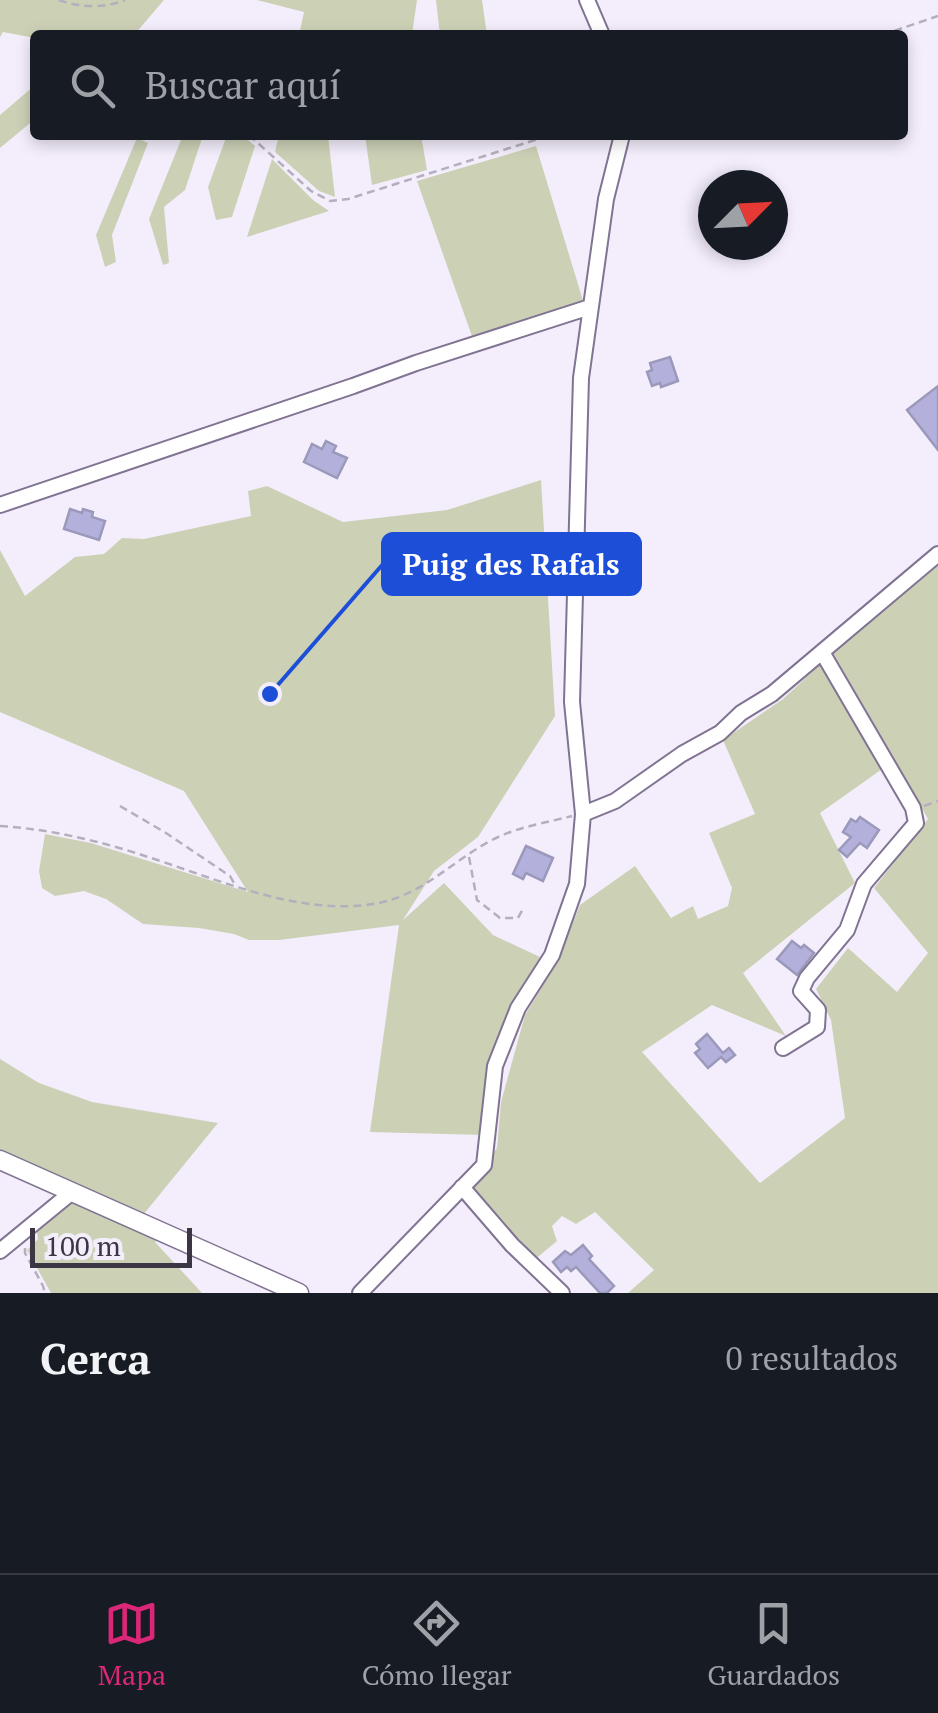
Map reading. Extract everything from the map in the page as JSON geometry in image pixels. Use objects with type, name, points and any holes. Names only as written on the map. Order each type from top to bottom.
[{"type":"main road","points":[[0,1160],[300,1293]]},
{"type":"street","points":[[587,0],[600,30]]},
{"type":"street","points":[[360,1293],[484,1165],[495,1066],[518,1008],[552,954],[577,884],[583,814],[572,702],[580,378],[606,199],[621,140]]},
{"type":"street","points":[[0,505],[416,362],[590,307]]},
{"type":"street","points":[[583,814],[615,802],[682,754],[720,734],[938,554]]},
{"type":"street","points":[[783,1048],[817,1028],[818,1010],[800,991],[847,930],[864,884],[916,823],[913,808],[822,652]]},
{"type":"street","points":[[462,1188],[562,1293]]},
{"type":"street","points":[[0,1252],[72,1192]]},
{"type":"path","points":[[60,0],[70,4],[113,5],[126,0]]},
{"type":"path","points":[[897,30],[938,16]]},
{"type":"path","points":[[255,140],[311,191],[330,201],[348,199],[535,140]]},
{"type":"path","points":[[120,806],[230,876],[235,886]]},
{"type":"path","points":[[0,826],[74,836],[235,886],[316,906],[378,903],[422,887],[494,838],[583,814]]},
{"type":"path","points":[[469,854],[477,900],[500,918],[518,918],[524,906]]},
{"type":"path","points":[[30,1228],[24,1240],[25,1253],[44,1293]]},
{"type":"green space","points":[[0,0],[164,0],[138,30],[30,30],[30,37],[3,32],[0,37]]},
{"type":"green space","points":[[257,0],[417,0],[413,30],[300,30],[304,12]]},
{"type":"green space","points":[[436,0],[482,0],[486,30],[439,30]]},
{"type":"green space","points":[[30,89],[30,123],[0,148],[0,115]]},
{"type":"green space","points":[[136,140],[148,143],[112,235],[116,262],[105,267],[96,235]]},
{"type":"green space","points":[[181,140],[201,140],[185,190],[164,207],[169,263],[163,265],[149,219]]},
{"type":"green space","points":[[225,140],[248,140],[255,146],[232,217],[216,220],[208,187]]},
{"type":"green space","points":[[278,140],[329,140],[335,197],[319,191],[275,152]]},
{"type":"green space","points":[[366,140],[422,140],[427,170],[372,185]]},
{"type":"green space","points":[[536,146],[584,304],[473,339],[417,181]]},
{"type":"green space","points":[[272,159],[329,211],[247,237]]},
{"type":"green space","points":[[541,480],[555,716],[478,837],[434,871],[403,920],[444,883],[493,935],[540,957],[509,1007],[493,1066],[484,1135],[370,1132],[399,925],[249,940],[199,928],[143,924],[106,899],[84,891],[55,896],[42,888],[39,871],[45,834],[91,843],[248,892],[184,791],[0,712],[0,550],[25,596],[75,557],[104,554],[122,538],[144,539],[251,516],[248,491],[267,486],[343,522],[447,510]]},
{"type":"green space","points":[[938,562],[938,1293],[628,1293],[654,1270],[595,1212],[576,1224],[562,1216],[552,1226],[557,1241],[533,1261],[466,1188],[497,1148],[501,1102],[525,1015],[556,964],[580,905],[635,866],[671,918],[693,906],[698,919],[728,906],[732,888],[709,833],[755,814],[723,740],[783,699],[824,661],[885,767],[820,813],[855,883],[743,973],[786,1036],[712,1005],[642,1052],[760,1183],[845,1118],[831,1020],[816,989],[848,948],[897,992],[928,953],[874,888],[928,819],[833,653]]},
{"type":"green space","points":[[0,1059],[39,1083],[92,1102],[218,1123],[143,1215],[0,1152]]},
{"type":"green space","points":[[79,1200],[288,1293],[276,1293],[159,1238],[155,1242],[202,1293],[51,1293],[27,1250],[38,1239],[36,1226],[67,1201]]},
{"type":"building","points":[[670,357],[678,381],[652,386],[647,372],[652,370],[650,363]]},
{"type":"building","points":[[938,386],[938,450],[907,410]]},
{"type":"building","points":[[326,441],[336,446],[333,452],[347,458],[337,478],[304,462],[312,444],[322,449]]},
{"type":"building","points":[[70,509],[93,512],[92,517],[105,521],[99,540],[64,529]]},
{"type":"building","points":[[860,817],[879,830],[867,848],[860,843],[847,857],[839,850],[851,837],[843,832],[851,819],[856,822]]},
{"type":"building","points":[[526,846],[553,858],[543,881],[526,873],[523,879],[513,874]]},
{"type":"building","points":[[792,941],[814,953],[797,975],[777,959]]},
{"type":"building","points":[[707,1034],[723,1053],[729,1048],[735,1055],[726,1062],[721,1057],[708,1068],[695,1053],[700,1049],[696,1044]]},
{"type":"building","points":[[583,1245],[592,1256],[589,1259],[614,1286],[607,1293],[600,1293],[576,1267],[561,1272],[553,1262],[565,1251],[571,1255]]},
{"type":"place","name":"Puig des Rafals","points":[[270,694]]}]
